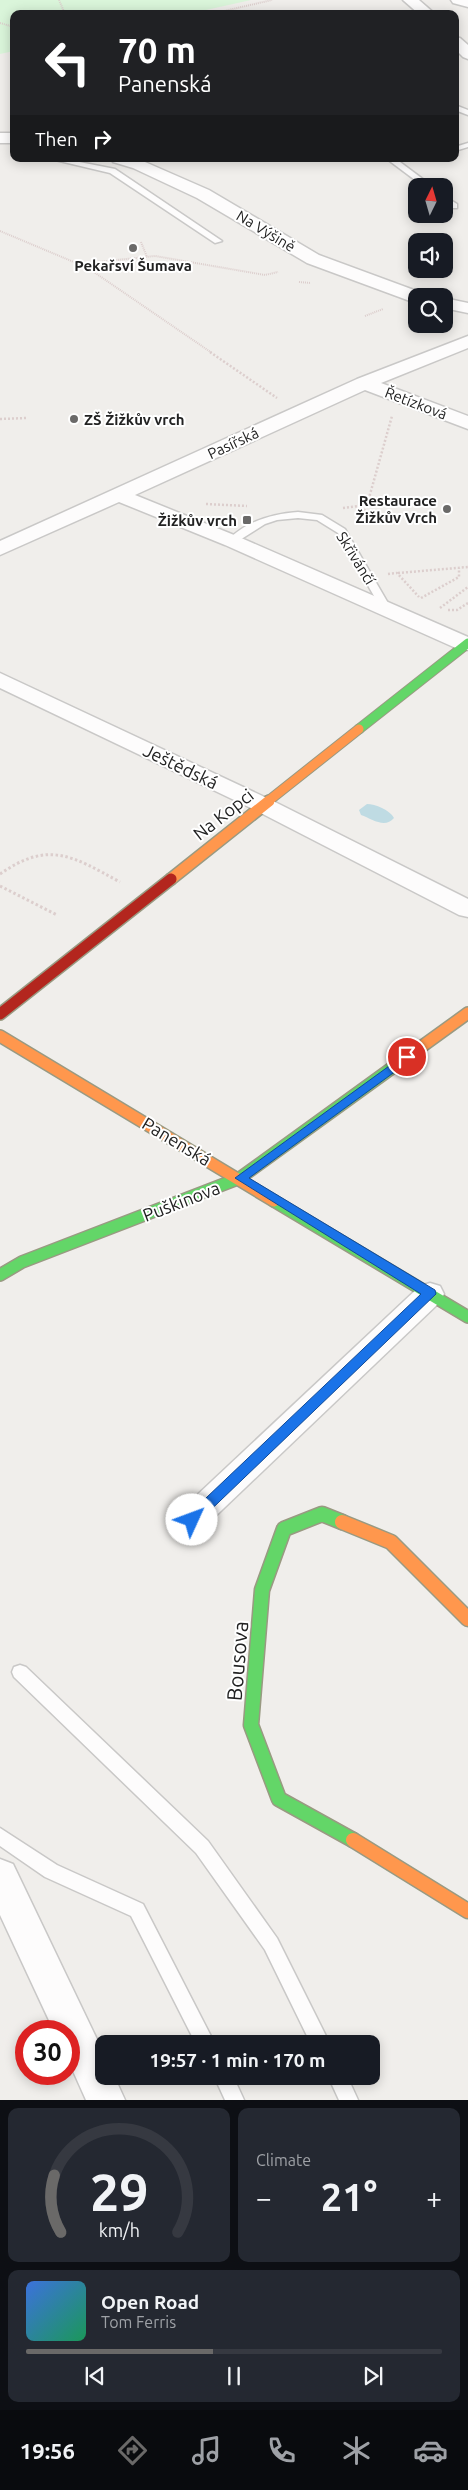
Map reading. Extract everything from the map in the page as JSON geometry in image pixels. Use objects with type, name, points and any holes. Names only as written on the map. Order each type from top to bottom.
[{"type":"street","points":[[410,0],[423,10]]},
{"type":"street","points":[[458,0],[468,3]]},
{"type":"street","points":[[459,45],[468,54]]},
{"type":"street","name":"Na Výšině","points":[[129,162],[203,194],[313,259],[408,294]]},
{"type":"street","points":[[453,305],[468,308]]},
{"type":"street","name":"Pasířská","points":[[0,549],[364,383],[468,341]]},
{"type":"street","name":"Řetízková","points":[[364,383],[468,424]]},
{"type":"street","name":"Skřivánčí","points":[[118,495],[232,541],[467,644]]},
{"type":"street","name":"Na Kopci","points":[[0,1014],[467,644]]},
{"type":"street","name":"Ještědská","points":[[0,680],[262,806],[468,909]]},
{"type":"street","name":"Puškinova","points":[[0,1275],[22,1262],[240,1178],[468,1013]]},
{"type":"street","name":"Panenská","points":[[0,1036],[240,1178],[468,1317]]},
{"type":"street","points":[[192,1520],[430,1294]]},
{"type":"street","name":"Bousova","points":[[468,1619],[391,1542],[322,1514],[284,1529],[262,1590],[251,1725],[279,1800],[374,1851],[468,1912]]},
{"type":"street","points":[[0,1876],[106,2100]]},
{"type":"lane","points":[[67,162],[92,168],[112,170],[218,241]]},
{"type":"lane","points":[[395,162],[417,178]]},
{"type":"lane","name":"Skřivánčí","points":[[232,541],[262,522],[275,517],[298,515],[319,517],[342,531],[387,610]]},
{"type":"lane","points":[[20,1672],[202,1847],[271,1944],[316,2035]]},
{"type":"lane","points":[[0,1836],[51,1871],[137,1910],[201,2035]]},
{"type":"lane","points":[[228,2085],[235,2100]]},
{"type":"lane","points":[[342,2085],[349,2100]]},
{"type":"path","points":[[228,10],[272,0]]},
{"type":"path","points":[[0,231],[88,268],[298,413]]},
{"type":"path","points":[[141,242],[148,257]]},
{"type":"path","points":[[78,264],[155,256],[266,275],[278,272]]},
{"type":"path","points":[[358,522],[368,505],[394,408]]},
{"type":"path","points":[[0,419],[27,418]]},
{"type":"path","points":[[202,504],[253,506]]},
{"type":"path","points":[[339,508],[368,505]]},
{"type":"path","points":[[384,574],[468,566]]},
{"type":"path","points":[[420,599],[459,577],[459,568]]},
{"type":"path","points":[[397,573],[420,599],[426,602]]},
{"type":"path","points":[[437,610],[468,587]]},
{"type":"path","points":[[0,874],[16,861],[36,854],[54,853],[78,860],[120,882]]},
{"type":"path","points":[[0,886],[57,915]]},
{"type":"green space","points":[[0,0],[251,0],[206,10],[10,10],[10,52],[0,54]]},
{"type":"water","points":[[367,804],[382,808],[394,818],[387,823],[383,823],[361,815],[359,810]]},
{"type":"traffic: fast","points":[[359,729],[468,643]]},
{"type":"traffic: fast","points":[[0,1275],[22,1262],[240,1178],[403,1060]]},
{"type":"traffic: fast","points":[[274,1201],[468,1317]]},
{"type":"traffic: fast","points":[[342,1522],[322,1514],[284,1529],[262,1590],[251,1725],[279,1799],[353,1840]]},
{"type":"traffic: slow","points":[[171,879],[359,729]]},
{"type":"traffic: slow","points":[[403,1060],[468,1013]]},
{"type":"traffic: slow","points":[[0,1036],[274,1201]]},
{"type":"traffic: slow","points":[[342,1522],[391,1542],[468,1619]]},
{"type":"traffic: slow","points":[[353,1840],[468,1911]]},
{"type":"traffic: jam","points":[[0,1014],[171,879]]},
{"type":"place","name":"Pekařsví Šumava","points":[[133,248]]},
{"type":"place","name":"ZŠ Žižkův vrch","points":[[74,419]]},
{"type":"place","name":"Restaurace Žižkův Vrch","points":[[447,509]]},
{"type":"place","name":"Žižkův vrch","points":[[247,520]]},
{"type":"route","points":[[192,1520],[430,1294],[240,1178],[407,1057]]}]
